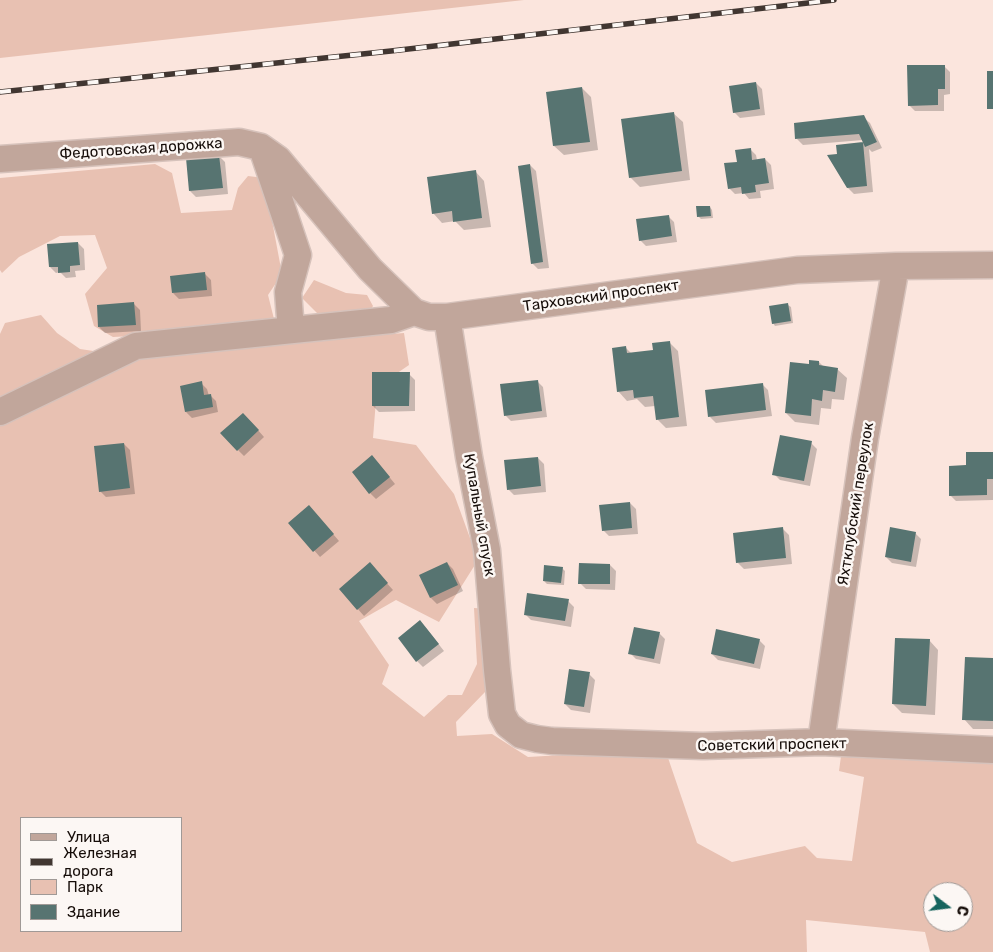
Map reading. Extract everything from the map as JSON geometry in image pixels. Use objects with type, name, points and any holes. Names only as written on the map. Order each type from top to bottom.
[{"type":"street","name":"Федотовская дорожка","points":[[0,158],[239,142],[270,153]]},
{"type":"street","points":[[0,412],[136,346],[391,320],[414,312],[370,270],[270,153]]},
{"type":"street","points":[[270,153],[298,255],[288,292],[291,330]]},
{"type":"street","name":"Тарховский проспект","points":[[414,312],[429,317],[447,317],[797,270],[993,265]]},
{"type":"street","name":"Яхтклубский переулок","points":[[821,742],[865,438],[896,266]]},
{"type":"street","name":"Купальный спуск","points":[[447,317],[469,457],[488,550],[502,714],[508,725],[521,735],[537,740],[552,741]]},
{"type":"street","name":"Советский проспект","points":[[552,741],[703,746],[821,742],[993,750]]},
{"type":"green space","points":[[0,0],[524,0],[0,58]]},
{"type":"green space","points":[[155,164],[172,173],[181,213],[232,210],[238,188],[248,176],[264,178],[282,274],[268,295],[274,319],[266,329],[113,337],[94,326],[85,294],[107,268],[95,235],[60,236],[19,257],[2,273],[0,270],[0,178]]},
{"type":"green space","points":[[314,280],[346,293],[367,295],[373,306],[366,317],[320,316],[302,298]]},
{"type":"green space","points":[[41,315],[57,333],[80,349],[127,356],[404,333],[409,365],[377,387],[373,438],[416,445],[454,494],[478,560],[439,622],[396,600],[359,621],[389,665],[382,684],[424,717],[448,695],[462,695],[477,664],[474,608],[491,609],[495,665],[485,692],[456,722],[457,736],[492,734],[528,757],[665,749],[697,843],[732,862],[805,846],[817,858],[852,861],[864,777],[839,771],[842,749],[993,762],[993,952],[930,952],[925,932],[973,932],[973,882],[923,882],[923,932],[806,920],[807,952],[0,952],[0,334],[5,323]]},
{"type":"building","points":[[907,65],[945,65],[945,89],[938,89],[938,105],[908,106]]},
{"type":"building","points":[[987,71],[993,71],[993,109],[987,109]]},
{"type":"building","points":[[756,82],[760,109],[733,113],[729,86]]},
{"type":"building","points":[[582,87],[590,142],[553,146],[546,92]]},
{"type":"building","points":[[674,112],[682,171],[629,178],[621,119]]},
{"type":"building","points":[[864,115],[877,142],[865,147],[859,134],[795,139],[794,123]]},
{"type":"building","points":[[863,142],[867,186],[847,188],[827,155],[837,154],[836,145]]},
{"type":"building","points":[[751,148],[752,160],[765,158],[769,183],[755,185],[756,192],[742,194],[741,187],[728,189],[724,163],[737,162],[735,150]]},
{"type":"building","points":[[219,155],[223,188],[189,191],[186,158]]},
{"type":"building","points":[[530,164],[543,262],[531,264],[518,166]]},
{"type":"building","points":[[476,170],[482,218],[453,222],[452,211],[432,214],[427,177]]},
{"type":"building","points":[[696,206],[710,206],[711,216],[697,217]]},
{"type":"building","points":[[669,215],[672,236],[639,241],[636,219]]},
{"type":"building","points":[[78,242],[80,265],[70,266],[70,272],[58,273],[58,267],[49,267],[47,244]]},
{"type":"building","points":[[205,272],[207,290],[172,293],[170,276]]},
{"type":"building","points":[[134,302],[136,325],[98,327],[97,305]]},
{"type":"building","points":[[788,303],[791,321],[772,324],[769,306]]},
{"type":"building","points":[[670,341],[679,417],[656,420],[653,396],[634,398],[633,390],[617,392],[612,348],[626,346],[627,353],[653,350],[652,343]]},
{"type":"building","points":[[809,360],[819,361],[819,365],[838,368],[835,392],[823,390],[822,401],[812,399],[811,416],[785,413],[790,362],[809,364]]},
{"type":"building","points":[[372,372],[410,372],[409,406],[372,406]]},
{"type":"building","points":[[538,380],[542,411],[504,416],[500,384]]},
{"type":"building","points":[[202,381],[204,395],[211,394],[213,407],[185,412],[180,386]]},
{"type":"building","points":[[763,383],[766,410],[708,417],[705,390]]},
{"type":"building","points":[[243,413],[259,430],[237,451],[220,433]]},
{"type":"building","points":[[780,435],[812,441],[804,481],[772,475]]},
{"type":"building","points":[[124,443],[130,488],[99,492],[94,446]]},
{"type":"building","points":[[966,452],[993,452],[993,479],[987,479],[987,495],[949,496],[949,466],[966,465]]},
{"type":"building","points":[[372,455],[390,477],[369,494],[352,472]]},
{"type":"building","points":[[538,457],[541,486],[507,490],[504,460]]},
{"type":"building","points":[[630,502],[632,528],[602,531],[599,505]]},
{"type":"building","points":[[309,505],[334,534],[313,552],[288,523]]},
{"type":"building","points":[[783,527],[786,558],[736,563],[733,533]]},
{"type":"building","points":[[890,527],[916,532],[911,562],[885,557]]},
{"type":"building","points":[[370,562],[388,583],[357,610],[339,589]]},
{"type":"building","points":[[447,562],[458,585],[430,598],[419,575]]},
{"type":"building","points":[[579,563],[610,564],[610,584],[578,584]]},
{"type":"building","points":[[544,565],[563,567],[561,583],[543,581]]},
{"type":"building","points":[[527,593],[569,599],[565,621],[524,615]]},
{"type":"building","points":[[420,620],[439,644],[416,662],[398,638]]},
{"type":"building","points":[[634,627],[660,632],[654,659],[628,654]]},
{"type":"building","points":[[716,629],[760,639],[754,664],[711,654]]},
{"type":"building","points":[[895,638],[930,639],[926,706],[892,704]]},
{"type":"building","points":[[965,657],[993,658],[993,721],[962,720]]},
{"type":"building","points":[[569,669],[590,672],[584,707],[564,704]]},
{"type":"railway","points":[[0,92],[391,51],[834,0]]}]
